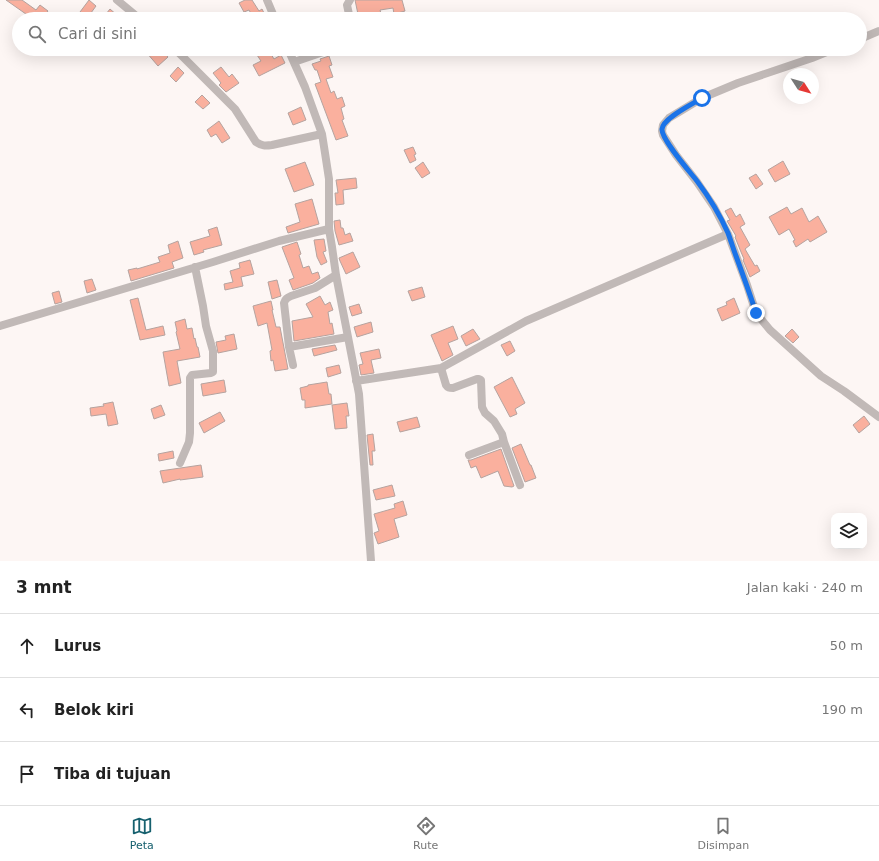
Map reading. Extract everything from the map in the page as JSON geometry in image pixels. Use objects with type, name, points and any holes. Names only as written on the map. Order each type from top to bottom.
[{"type":"street","points":[[117,0],[132,12]]},
{"type":"street","points":[[267,0],[272,12]]},
{"type":"street","points":[[348,12],[347,5],[350,0]]},
{"type":"street","points":[[867,36],[879,31]]},
{"type":"street","points":[[182,56],[235,109],[256,142],[260,145],[272,145],[322,134]]},
{"type":"street","points":[[291,56],[305,86],[322,134],[329,180],[330,229],[336,275],[359,394],[371,561]]},
{"type":"street","points":[[294,62],[312,56]]},
{"type":"street","points":[[817,56],[738,83],[702,98],[669,118],[663,124],[662,131],[676,155],[714,207],[728,234],[756,313],[770,330],[821,376],[879,417]]},
{"type":"street","points":[[0,326],[279,241],[330,229]]},
{"type":"street","points":[[356,381],[441,368],[526,321],[728,234]]},
{"type":"street","points":[[180,463],[189,442],[190,378],[192,375],[211,373],[213,370],[213,351],[206,326],[195,267]]},
{"type":"street","points":[[293,365],[289,347],[284,304],[285,300],[287,297],[315,288],[336,275]]},
{"type":"street","points":[[289,347],[348,337]]},
{"type":"street","points":[[441,368],[446,385],[450,388],[477,379],[481,380],[482,406],[484,413],[494,420],[502,434],[520,485]]},
{"type":"street","points":[[469,455],[504,442]]},
{"type":"building","points":[[6,0],[22,0],[36,10],[40,5],[48,11],[47,12],[23,12]]},
{"type":"building","points":[[89,0],[96,6],[92,12],[80,12]]},
{"type":"building","points":[[245,0],[252,0],[259,11],[262,9],[264,12],[250,12],[249,10],[244,12],[239,3]]},
{"type":"building","points":[[355,0],[402,0],[405,11],[394,12],[393,8],[380,10],[381,12],[358,12]]},
{"type":"building","points":[[149,56],[167,56],[168,57],[158,66]]},
{"type":"building","points":[[258,56],[272,56],[274,59],[282,56],[285,63],[259,76],[253,65],[261,61]]},
{"type":"building","points":[[329,56],[332,65],[329,66],[333,77],[326,79],[331,93],[334,91],[337,99],[342,97],[345,106],[341,108],[344,119],[342,120],[348,136],[336,140],[315,84],[321,82],[317,70],[315,70],[312,64]]},
{"type":"building","points":[[178,67],[184,73],[176,82],[170,76]]},
{"type":"building","points":[[221,67],[229,77],[232,74],[239,83],[226,92],[219,85],[221,83],[213,73]]},
{"type":"building","points":[[202,95],[210,103],[203,109],[195,102]]},
{"type":"building","points":[[301,107],[306,120],[293,125],[288,113]]},
{"type":"building","points":[[219,121],[230,138],[222,143],[216,134],[211,137],[207,130]]},
{"type":"building","points":[[413,147],[416,154],[414,155],[416,160],[410,163],[404,150]]},
{"type":"building","points":[[783,161],[790,174],[775,182],[768,170]]},
{"type":"building","points":[[305,162],[314,185],[294,192],[285,169]]},
{"type":"building","points":[[423,162],[430,173],[422,178],[415,168]]},
{"type":"building","points":[[756,174],[763,184],[756,189],[749,178]]},
{"type":"building","points":[[356,178],[357,188],[343,190],[344,204],[336,205],[335,193],[338,193],[336,180]]},
{"type":"building","points":[[312,199],[319,224],[288,233],[286,227],[300,222],[295,204]]},
{"type":"building","points":[[787,207],[791,214],[802,208],[809,222],[818,216],[827,232],[810,242],[808,239],[796,247],[793,241],[795,240],[789,229],[779,235],[769,217]]},
{"type":"building","points":[[731,208],[736,217],[740,214],[745,224],[740,227],[750,245],[745,249],[755,266],[757,265],[760,271],[750,277],[735,237],[736,236],[727,221],[730,220],[725,211]]},
{"type":"building","points":[[340,220],[341,228],[343,228],[345,235],[350,233],[353,241],[339,245],[334,221]]},
{"type":"building","points":[[217,227],[222,245],[203,250],[204,252],[194,255],[190,242],[210,236],[208,230]]},
{"type":"building","points":[[324,239],[326,251],[323,252],[327,262],[321,265],[317,257],[314,240]]},
{"type":"building","points":[[178,241],[183,258],[172,262],[174,268],[131,281],[128,270],[137,269],[160,262],[158,257],[170,253],[168,245]]},
{"type":"building","points":[[297,242],[303,268],[309,266],[312,274],[318,272],[320,278],[313,283],[293,290],[289,280],[294,278],[282,247]]},
{"type":"building","points":[[353,252],[360,267],[346,274],[339,258]]},
{"type":"building","points":[[250,260],[254,274],[241,277],[243,286],[225,290],[224,284],[233,282],[230,271],[240,268],[239,263]]},
{"type":"building","points":[[92,279],[96,290],[87,293],[84,281]]},
{"type":"building","points":[[277,280],[281,296],[272,299],[268,282]]},
{"type":"building","points":[[422,287],[425,297],[412,301],[408,291]]},
{"type":"building","points":[[59,291],[62,302],[55,304],[52,293]]},
{"type":"building","points":[[320,296],[325,305],[330,302],[333,310],[328,312],[330,324],[332,323],[334,334],[294,341],[292,321],[313,317],[306,304]]},
{"type":"building","points":[[138,298],[146,330],[163,326],[165,335],[140,340],[130,300]]},
{"type":"building","points":[[734,298],[740,313],[722,321],[717,309],[727,305],[726,302]]},
{"type":"building","points":[[271,301],[276,327],[280,327],[288,369],[275,371],[273,360],[271,361],[270,351],[272,350],[267,323],[258,326],[253,306]]},
{"type":"building","points":[[359,304],[362,313],[352,316],[349,307]]},
{"type":"building","points":[[185,319],[187,329],[192,328],[200,357],[177,361],[181,383],[169,386],[163,352],[180,349],[175,322]]},
{"type":"building","points":[[371,322],[373,332],[357,337],[354,327]]},
{"type":"building","points":[[453,326],[458,339],[448,343],[453,355],[442,361],[431,335]]},
{"type":"building","points":[[473,329],[480,339],[466,346],[461,336]]},
{"type":"building","points":[[792,329],[799,337],[793,343],[785,336]]},
{"type":"building","points":[[234,334],[237,349],[218,353],[216,342],[226,340],[225,336]]},
{"type":"building","points":[[510,341],[515,351],[507,356],[501,345]]},
{"type":"building","points":[[335,345],[337,350],[314,356],[312,349]]},
{"type":"building","points":[[379,349],[381,358],[371,360],[374,373],[361,375],[359,365],[363,364],[360,353]]},
{"type":"building","points":[[339,365],[341,373],[328,377],[326,368]]},
{"type":"building","points":[[512,377],[525,403],[515,409],[517,414],[510,417],[494,387]]},
{"type":"building","points":[[224,380],[226,392],[203,396],[201,384]]},
{"type":"building","points":[[327,382],[329,394],[331,394],[332,404],[305,408],[305,400],[302,400],[300,388]]},
{"type":"building","points":[[113,402],[118,424],[108,426],[106,414],[91,416],[90,408],[104,406],[103,404]]},
{"type":"building","points":[[347,403],[349,416],[346,416],[347,428],[335,429],[332,405]]},
{"type":"building","points":[[161,405],[165,415],[154,419],[151,409]]},
{"type":"building","points":[[220,412],[225,421],[204,433],[199,423]]},
{"type":"building","points":[[864,416],[870,424],[859,433],[853,425]]},
{"type":"building","points":[[417,417],[420,427],[400,432],[397,422]]},
{"type":"building","points":[[373,434],[375,451],[372,451],[373,465],[370,465],[367,435]]},
{"type":"building","points":[[521,444],[536,478],[525,482],[512,448]]},
{"type":"building","points":[[501,449],[514,486],[512,487],[504,486],[498,471],[481,478],[476,466],[471,468],[468,460]]},
{"type":"building","points":[[173,451],[174,458],[159,461],[158,454]]},
{"type":"building","points":[[201,465],[203,477],[180,479],[163,483],[160,471]]},
{"type":"building","points":[[392,485],[395,496],[376,500],[373,490]]},
{"type":"building","points":[[403,501],[407,515],[394,519],[399,537],[378,544],[374,533],[379,531],[374,514],[395,508],[394,504]]},
{"type":"route","points":[[702,98],[669,118],[663,124],[663,135],[714,207],[728,234],[756,313]]}]
